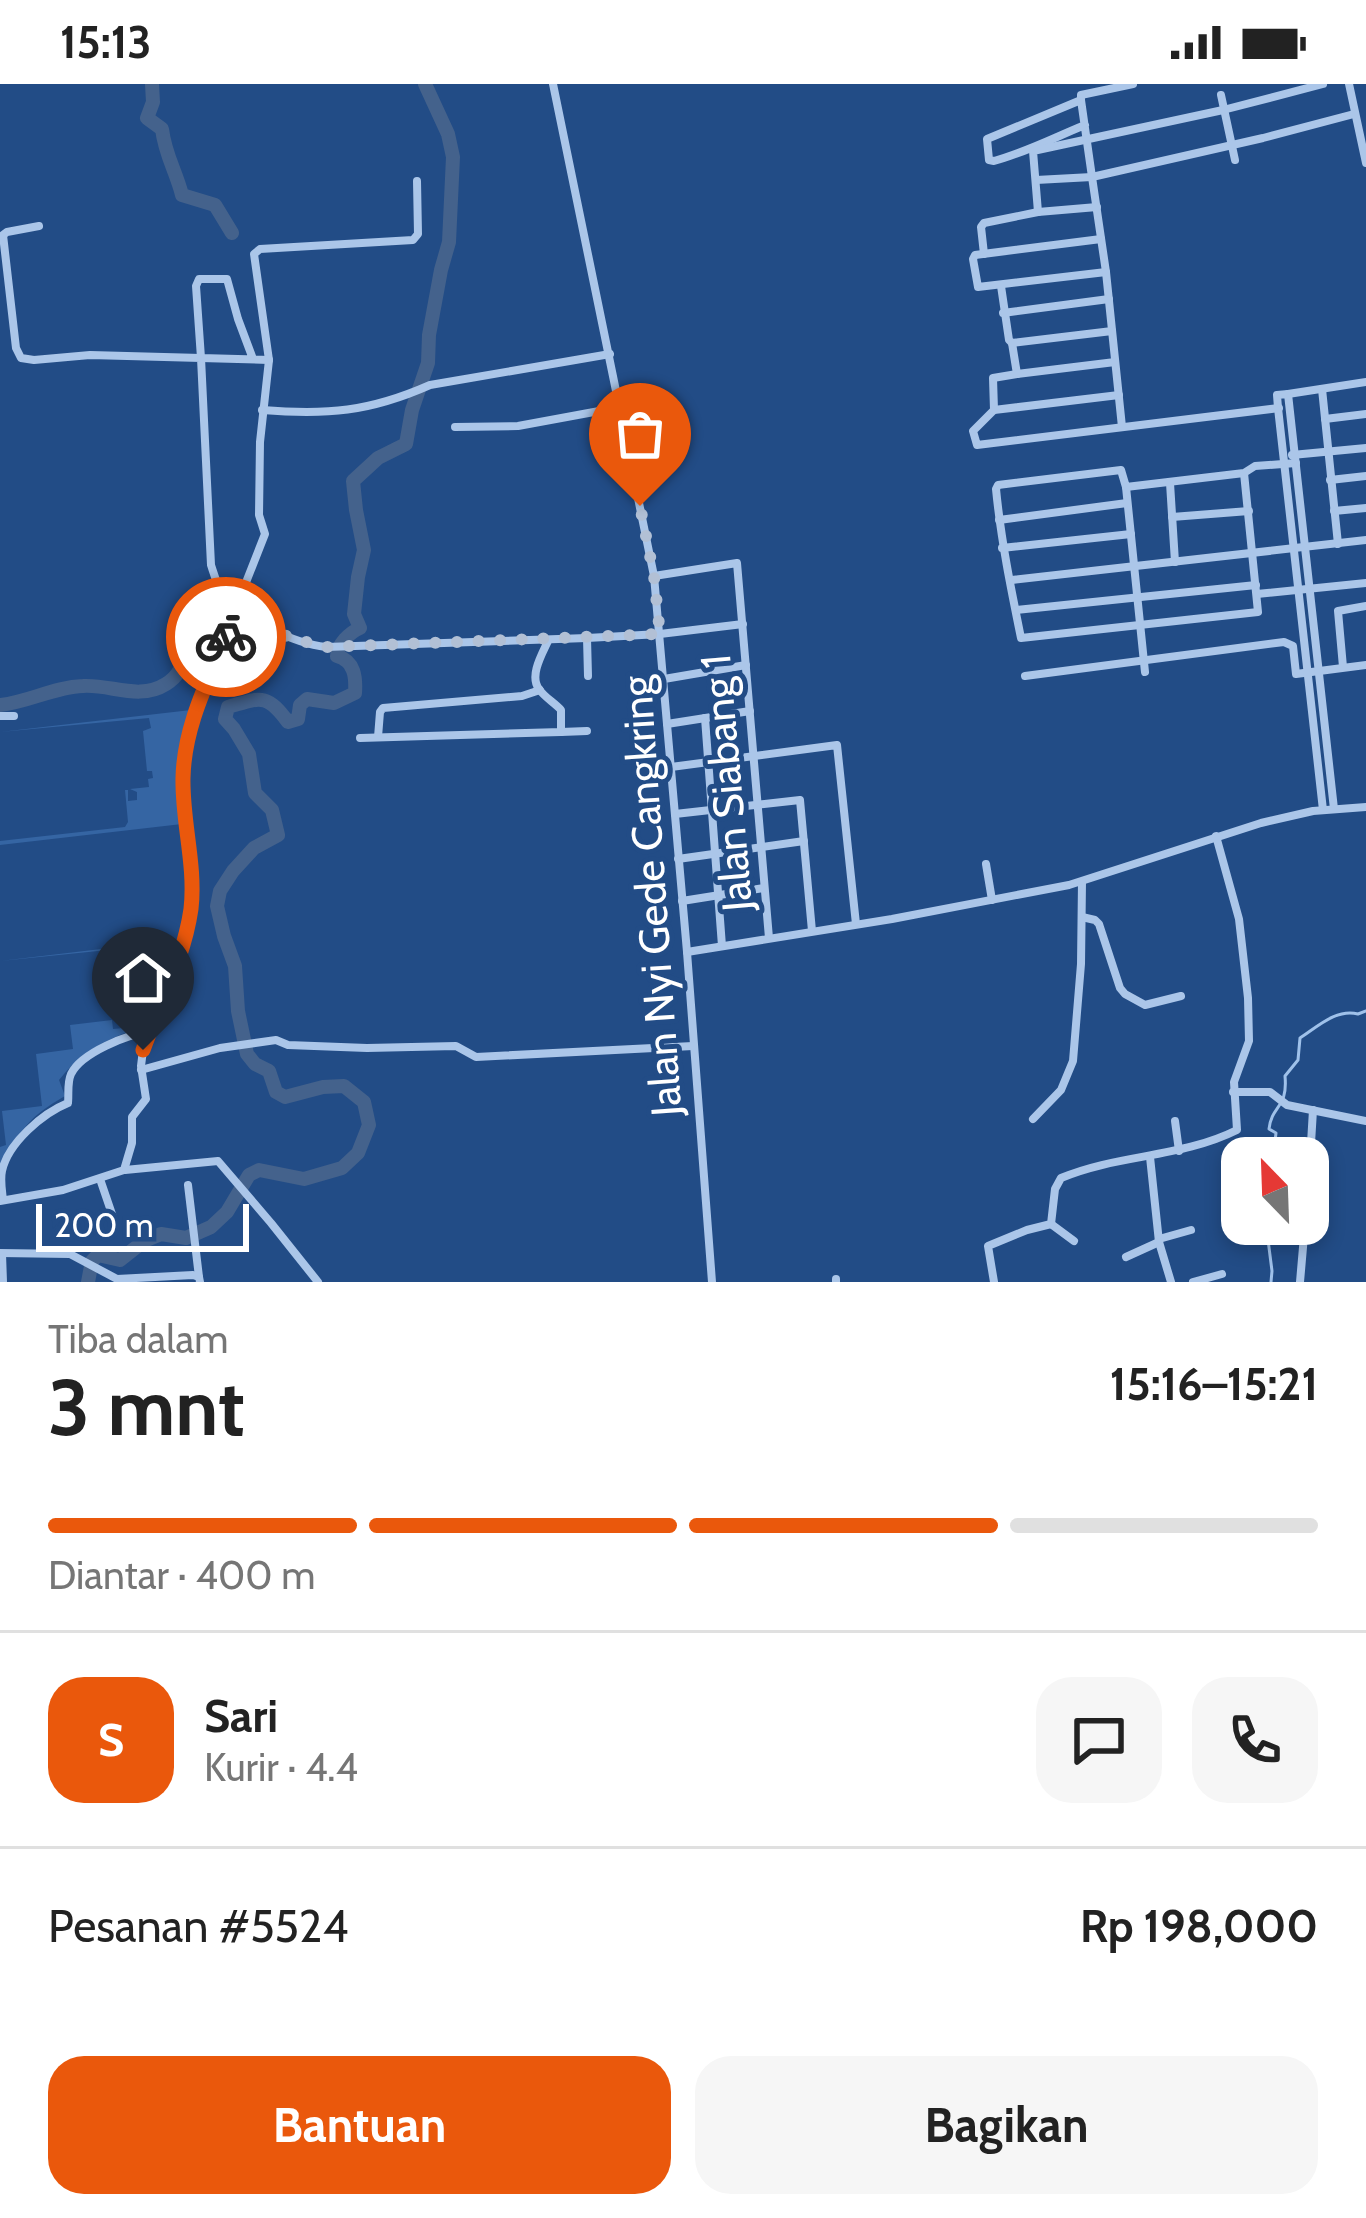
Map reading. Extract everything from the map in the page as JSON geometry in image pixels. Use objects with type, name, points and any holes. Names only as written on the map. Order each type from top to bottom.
[{"type":"street","name":"Jalan Nyi Gede Cangkring","points":[[554,84],[654,576],[712,1282]]},
{"type":"street","points":[[1122,428],[1081,95],[1133,84]]},
{"type":"street","points":[[1081,100],[990,137],[986,141],[991,161],[1323,84]]},
{"type":"street","points":[[1349,84],[1366,163]]},
{"type":"street","points":[[1221,95],[1235,160]]},
{"type":"street","points":[[1036,180],[1092,177],[1354,114]]},
{"type":"street","points":[[1033,151],[1084,125]]},
{"type":"street","points":[[1033,151],[1038,212]]},
{"type":"street","points":[[124,1170],[132,1143],[132,1119],[146,1099],[142,1054],[182,946],[190,909],[191,859],[183,783],[189,733],[265,534],[259,515],[262,410],[269,360],[254,252],[413,240],[418,234],[417,181]]},
{"type":"street","points":[[984,254],[982,224],[1038,212],[1097,207]]},
{"type":"street","points":[[39,226],[3,236],[20,358],[269,360]]},
{"type":"street","points":[[1101,239],[976,255],[977,286],[1106,272]]},
{"type":"street","points":[[253,359],[229,282],[222,277],[203,278],[196,284],[212,565],[219,587],[236,609],[308,645],[340,646],[587,638],[743,624]]},
{"type":"street","points":[[1001,286],[1017,374]]},
{"type":"street","points":[[1003,313],[1109,299]]},
{"type":"street","points":[[1012,343],[1112,331]]},
{"type":"street","points":[[262,410],[336,412],[430,385],[610,354]]},
{"type":"street","points":[[994,410],[993,377],[1115,362]]},
{"type":"street","points":[[1329,809],[1306,549],[1284,407],[1277,395],[1366,382]]},
{"type":"street","points":[[1322,389],[1337,544]]},
{"type":"street","points":[[1119,395],[994,410],[973,431],[976,445],[1284,407]]},
{"type":"street","points":[[455,428],[513,426],[621,407]]},
{"type":"street","points":[[1325,418],[1366,414]]},
{"type":"street","points":[[1126,487],[1244,473],[1255,466],[1366,448]]},
{"type":"street","points":[[1290,459],[1307,672],[1329,809]]},
{"type":"street","points":[[1145,672],[1144,660],[1140,625],[1137,597],[1134,566],[1126,503],[1126,487],[1121,470],[998,485],[996,489],[1003,548],[1024,639],[1140,625],[1258,612],[1244,473]]},
{"type":"street","points":[[1330,480],[1366,476]]},
{"type":"street","points":[[1171,483],[1174,562]]},
{"type":"street","points":[[999,520],[1126,503]]},
{"type":"street","points":[[1334,511],[1366,508]]},
{"type":"street","points":[[1172,518],[1249,511]]},
{"type":"street","points":[[1003,548],[1130,533]]},
{"type":"street","points":[[1012,580],[1366,540]]},
{"type":"street","name":"Jalan Siabang 1","points":[[654,576],[736,563],[769,938]]},
{"type":"street","points":[[1016,610],[1137,597],[1366,583]]},
{"type":"street","points":[[1343,667],[1338,611],[1366,606]]},
{"type":"street","points":[[587,638],[588,676]]},
{"type":"street","points":[[558,639],[535,676],[539,690],[561,710],[561,732]]},
{"type":"street","points":[[1024,676],[1289,643],[1296,674],[1366,665]]},
{"type":"street","points":[[664,679],[746,665]]},
{"type":"street","points":[[378,737],[380,712],[385,708],[522,696],[539,690]]},
{"type":"street","points":[[667,724],[750,711]]},
{"type":"street","points":[[0,716],[14,716]]},
{"type":"street","points":[[705,718],[722,946]]},
{"type":"street","points":[[360,738],[587,731]]},
{"type":"street","points":[[671,767],[838,746],[856,924]]},
{"type":"street","points":[[675,814],[800,800],[812,931]]},
{"type":"street","points":[[687,952],[1082,882],[1261,823],[1366,807]]},
{"type":"street","points":[[1051,1224],[1061,1178],[1095,1166],[1179,1151],[1237,1130],[1235,1075],[1249,1041],[1248,998],[1241,931],[1216,836]]},
{"type":"street","points":[[678,859],[805,842]]},
{"type":"street","points":[[986,864],[992,899]]},
{"type":"street","points":[[1033,1119],[1061,1090],[1073,1061],[1082,882]]},
{"type":"street","points":[[682,901],[764,888]]},
{"type":"street","points":[[1082,917],[1099,924],[1125,994],[1145,1005],[1181,996]]},
{"type":"street","points":[[149,1032],[111,1044],[77,1065],[68,1083],[69,1101],[37,1120],[5,1163],[1,1200],[63,1190],[124,1170],[217,1161],[317,1282]]},
{"type":"street","points":[[141,1070],[276,1040],[288,1046],[456,1046],[481,1057],[693,1046]]},
{"type":"street","points":[[1234,1093],[1273,1094],[1287,1105],[1366,1121]]},
{"type":"street","points":[[1311,1137],[1313,1110]]},
{"type":"street","points":[[1175,1121],[1179,1151]]},
{"type":"street","points":[[1150,1157],[1159,1241],[1171,1282]]},
{"type":"street","points":[[100,1179],[112,1217]]},
{"type":"street","points":[[188,1185],[200,1280]]},
{"type":"street","points":[[1051,1224],[1074,1241]]},
{"type":"street","points":[[994,1282],[988,1246],[1051,1224]]},
{"type":"street","points":[[1126,1258],[1190,1230]]},
{"type":"street","points":[[1300,1282],[1303,1245]]},
{"type":"street","points":[[3,1282],[1,1253],[67,1253],[117,1279],[193,1275],[200,1280]]},
{"type":"street","points":[[1193,1282],[1222,1274]]},
{"type":"shaded area","points":[[191,710],[180,767],[182,824],[0,845],[0,841],[125,827],[125,790],[128,801],[137,800],[137,792],[130,789],[149,787],[148,779],[153,778],[152,771],[147,771],[143,731],[151,728],[149,718],[0,732]]},
{"type":"shaded area","points":[[177,940],[168,978],[144,1026],[97,1046],[68,1069],[59,1080],[65,1096],[26,1125],[0,1166],[0,1147],[6,1145],[2,1111],[42,1106],[36,1054],[73,1049],[70,1025],[112,1020],[113,1029],[124,1028],[123,1018],[144,1014],[155,989],[153,959],[159,955],[157,945],[0,961]]},
{"type":"waterway","points":[[152,84],[153,102],[147,118],[162,129],[182,195],[215,205],[232,233]]},
{"type":"waterway","points":[[88,1282],[98,1255],[120,1260],[161,1234],[186,1238],[211,1227],[227,1212],[249,1175],[259,1170],[304,1179],[342,1168],[358,1153],[369,1125],[364,1102],[344,1086],[285,1097],[276,1092],[269,1071],[247,1054],[235,966],[217,906],[233,871],[254,848],[278,835],[272,810],[255,793],[249,754],[225,719],[228,707],[262,700],[288,722],[298,719],[300,705],[307,699],[334,703],[355,693],[351,666],[337,656],[345,639],[360,628],[354,614],[364,550],[353,481],[378,458],[406,444],[428,363],[429,335],[449,242],[453,157],[425,84]]},
{"type":"waterway","points":[[0,705],[72,687],[156,689],[181,668],[194,637],[189,627],[194,613]]},
{"type":"waterway","points":[[1276,1137],[1269,1129],[1284,1095],[1285,1076],[1298,1060],[1300,1038],[1335,1016],[1366,1011]]},
{"type":"waterway","points":[[1269,1245],[1271,1282]]},
{"type":"way so far","points":[[226,637],[236,609],[290,638],[326,647],[660,634],[640,506]]},
{"type":"route","points":[[143,1050],[182,946],[190,909],[185,757],[196,707],[226,637]]}]
